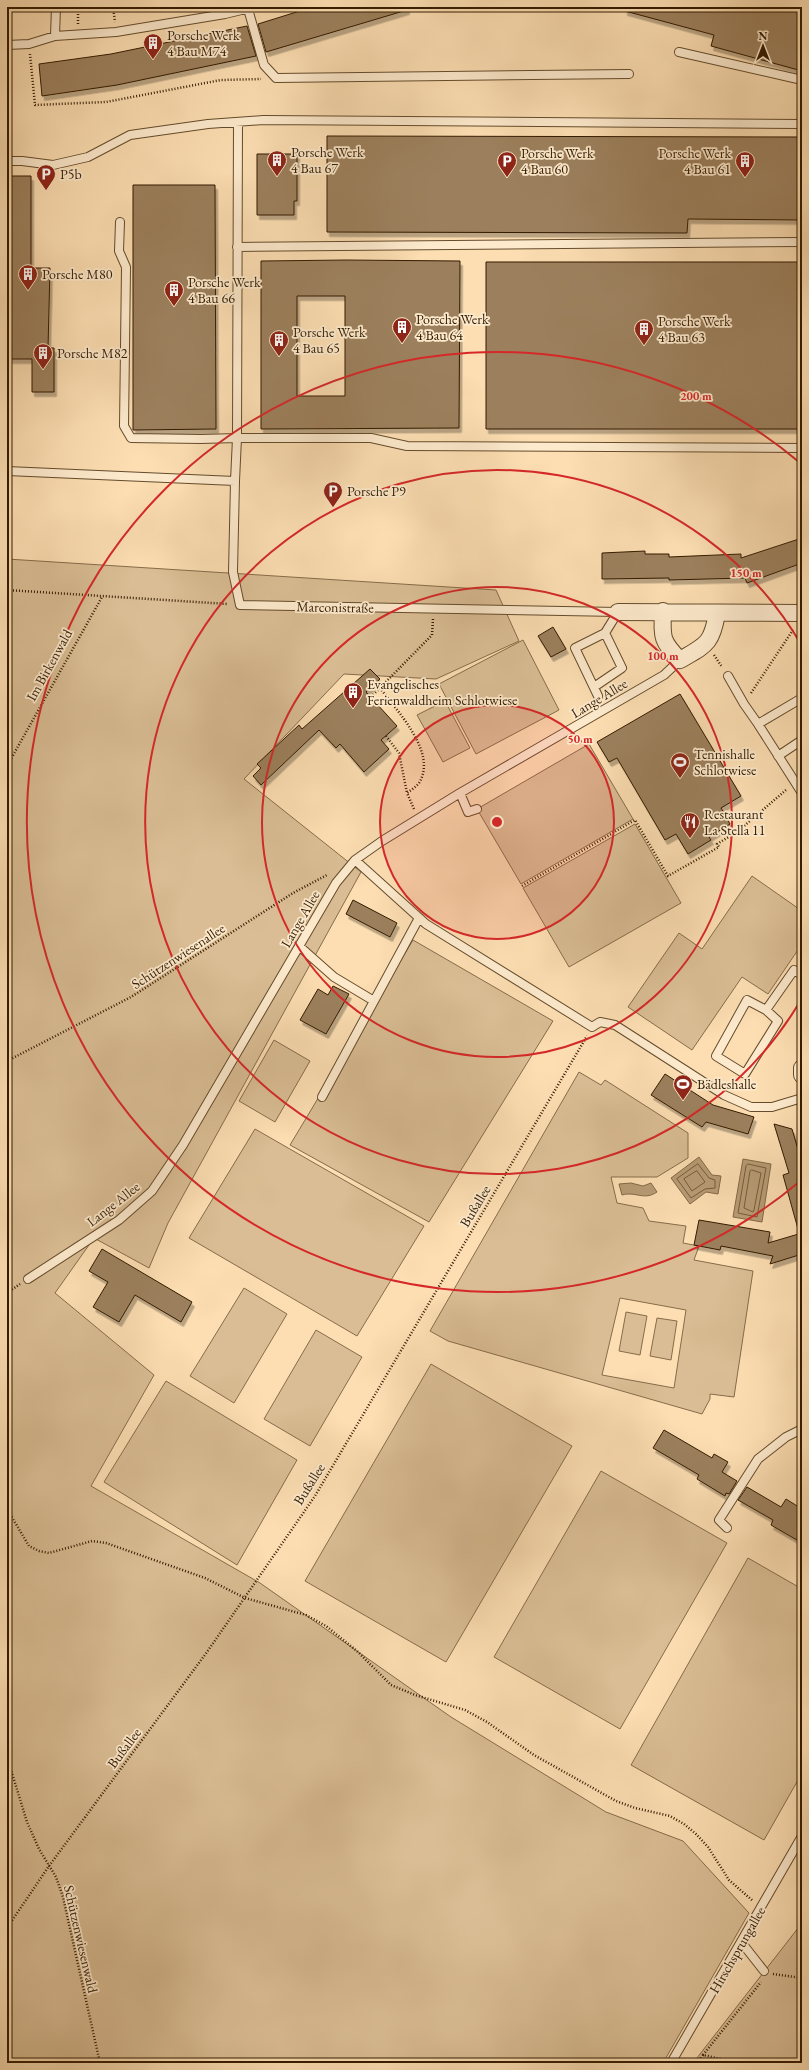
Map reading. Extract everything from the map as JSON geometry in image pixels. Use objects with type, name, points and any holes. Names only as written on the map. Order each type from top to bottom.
[{"type":"street","name":"Marconistraße","points":[[618,612],[802,613]]},
{"type":"street","points":[[663,612],[662,632],[666,646],[680,660],[706,645],[715,628],[717,613]]},
{"type":"street","points":[[802,1068],[802,1075]]},
{"type":"lane","points":[[56,7],[56,36]]},
{"type":"lane","points":[[7,45],[30,44],[56,36],[116,32],[224,11],[251,8],[264,65],[276,78],[629,74]]},
{"type":"lane","points":[[679,52],[802,80]]},
{"type":"lane","points":[[238,122],[237,438],[233,572],[240,605]]},
{"type":"lane","points":[[7,161],[22,161],[53,165],[88,157],[130,135],[208,124],[238,122],[802,124]]},
{"type":"lane","points":[[120,222],[119,251],[126,267],[124,426],[131,438],[371,438],[407,446],[802,448]]},
{"type":"lane","points":[[237,247],[802,242]]},
{"type":"lane","points":[[7,471],[235,481]]},
{"type":"lane","name":"Marconistraße","points":[[240,605],[618,612]]},
{"type":"lane","points":[[598,696],[575,648],[605,633],[618,612]]},
{"type":"lane","points":[[594,687],[622,668],[605,633]]},
{"type":"lane","name":"Lange Allee","points":[[28,1279],[119,1220],[152,1191],[183,1145],[336,883],[355,860],[460,793],[664,675],[680,660]]},
{"type":"lane","points":[[728,676],[744,704],[799,787]]},
{"type":"lane","points":[[758,724],[802,698]]},
{"type":"lane","points":[[778,756],[802,740]]},
{"type":"lane","points":[[460,793],[468,812],[477,809]]},
{"type":"lane","points":[[355,860],[419,918],[592,1027],[600,1022],[615,1025],[724,1095],[751,1107],[772,1107],[802,1098]]},
{"type":"lane","points":[[322,1097],[419,918]]},
{"type":"lane","points":[[299,946],[334,977],[374,1001]]},
{"type":"lane","points":[[766,1010],[794,970],[802,975]]},
{"type":"lane","points":[[747,1000],[766,1010],[778,1021],[745,1074],[716,1056],[747,1000]]},
{"type":"lane","points":[[727,1528],[719,1520],[758,1459],[786,1437],[802,1429]]},
{"type":"lane","name":"Hirschsprungallee","points":[[671,2063],[742,1943],[802,1836]]},
{"type":"lane","points":[[742,1943],[766,1972]]},
{"type":"path","points":[[30,44],[35,105],[106,102],[221,80],[276,78]]},
{"type":"path","points":[[7,590],[240,605]]},
{"type":"path","name":"Im Birkenwald","points":[[7,766],[102,597]]},
{"type":"path","points":[[371,697],[432,635],[435,609]]},
{"type":"path","points":[[744,704],[793,630]]},
{"type":"path","points":[[706,645],[728,676]]},
{"type":"path","points":[[380,688],[418,740],[425,767],[418,783],[407,793]]},
{"type":"path","points":[[386,736],[399,753],[407,793],[418,819]]},
{"type":"path","points":[[522,886],[636,820],[668,876],[719,847],[717,844],[737,832],[799,787]]},
{"type":"path","name":"Schützenwiesenallee","points":[[7,1061],[131,997],[294,893],[333,872]]},
{"type":"path","name":"Bußallee","points":[[7,1928],[49,1866],[245,1598],[314,1496],[592,1027]]},
{"type":"path","points":[[7,1509],[29,1546],[39,1551],[50,1553],[92,1541],[106,1543],[205,1578],[245,1598],[306,1615],[326,1626],[357,1651],[391,1685],[415,1695],[465,1710],[487,1722],[534,1755],[616,1800],[635,1808],[670,1816],[684,1824],[708,1847],[729,1880],[762,1908]]},
{"type":"path","name":"Schützenwiesenwald","points":[[7,1757],[26,1822],[56,1877],[63,1897],[100,2063]]},
{"type":"path","points":[[697,2063],[766,1972],[802,1978]]},
{"type":"path","points":[[703,2055],[738,2063]]},
{"type":"shaded area","points":[[7,559],[496,590],[519,641],[436,679],[344,674],[244,779],[361,872],[168,1223],[149,1268],[94,1238],[55,1293],[154,1375],[91,1486],[260,1583],[451,1717],[606,1812],[683,1841],[749,1913],[663,2063],[7,2063]]},
{"type":"shaded area","points":[[523,640],[559,710],[476,754],[439,684]]},
{"type":"shaded area","points":[[445,701],[470,748],[443,762],[417,715]]},
{"type":"shaded area","points":[[589,744],[633,819],[521,884],[477,809]]},
{"type":"shaded area","points":[[635,824],[681,903],[569,967],[523,888]]},
{"type":"shaded area","points":[[752,876],[802,911],[802,944],[768,994],[742,977],[692,1050],[628,1007],[679,933],[702,949]]},
{"type":"shaded area","points":[[413,940],[553,1021],[429,1222],[290,1145]]},
{"type":"shaded area","points":[[274,1040],[310,1061],[275,1122],[239,1101]]},
{"type":"shaded area","points":[[579,1072],[601,1085],[605,1080],[688,1133],[688,1158],[657,1177],[611,1177],[617,1203],[643,1208],[649,1221],[686,1226],[683,1243],[699,1246],[694,1260],[753,1271],[734,1397],[710,1394],[710,1399],[702,1414],[448,1341],[430,1331]],"holes":[[[620,1298],[686,1310],[674,1388],[602,1375]]]},
{"type":"shaded area","points":[[255,1129],[424,1226],[357,1336],[189,1238]]},
{"type":"shaded area","points":[[244,1288],[287,1314],[234,1403],[190,1376]]},
{"type":"shaded area","points":[[626,1312],[647,1316],[640,1355],[619,1351]]},
{"type":"shaded area","points":[[657,1318],[677,1321],[671,1360],[650,1356]]},
{"type":"shaded area","points":[[316,1330],[362,1357],[310,1446],[264,1419]]},
{"type":"shaded area","points":[[431,1364],[572,1446],[446,1662],[305,1581]]},
{"type":"shaded area","points":[[166,1381],[297,1460],[237,1565],[104,1482]]},
{"type":"shaded area","points":[[601,1471],[727,1543],[620,1729],[494,1657]]},
{"type":"shaded area","points":[[748,1558],[802,1589],[802,1773],[764,1840],[631,1765]]},
{"type":"shaded area","points":[[802,1923],[802,2063],[693,2063]]},
{"type":"water","points":[[699,1157],[712,1175],[721,1176],[718,1194],[706,1192],[690,1204],[671,1178]]},
{"type":"water","points":[[743,1159],[771,1164],[762,1222],[733,1217]]},
{"type":"water","points":[[631,1183],[643,1186],[651,1183],[657,1192],[648,1196],[631,1194],[622,1195],[619,1184]]},
{"type":"building","points":[[302,7],[407,7],[407,10],[266,52],[258,24],[303,10]]},
{"type":"building","points":[[625,7],[802,7],[802,71],[711,46],[714,35],[625,11]]},
{"type":"building","name":"Porsche Werk 4 Bau M74","points":[[247,26],[256,56],[117,85],[42,96],[39,64],[111,54]]},
{"type":"building","name":"Porsche Werk 4 Bau 60","points":[[327,136],[802,137],[802,220],[688,219],[687,233],[327,232]]},
{"type":"building","name":"Porsche Werk 4 Bau 67","points":[[257,154],[297,154],[297,201],[294,201],[294,215],[257,215]]},
{"type":"building","points":[[7,176],[31,176],[31,268],[50,268],[48,348],[54,348],[54,392],[32,392],[32,359],[7,359]]},
{"type":"building","name":"Porsche Werk 4 Bau 66","points":[[133,185],[215,185],[216,429],[133,430]]},
{"type":"building","name":"Porsche Werk 4 Bau 64","points":[[261,261],[460,261],[459,428],[261,429]],"holes":[[[297,296],[345,296],[345,396],[297,396]]]},
{"type":"building","name":"Porsche Werk 4 Bau 63","points":[[486,262],[802,262],[802,429],[486,429]]},
{"type":"building","points":[[802,538],[802,563],[747,583],[745,578],[669,580],[669,578],[602,579],[602,553],[645,551],[645,554],[669,554],[669,557],[741,554],[741,558]]},
{"type":"building","points":[[553,627],[566,649],[551,657],[538,636]]},
{"type":"building","name":"Evangelisches Ferienwaldheim Schlotwiese","points":[[370,669],[380,679],[366,692],[397,726],[381,740],[389,749],[364,772],[340,744],[336,748],[319,730],[261,785],[253,776],[261,768],[257,764],[299,725],[302,729]]},
{"type":"building","name":"Tennishalle Schlotwiese","points":[[680,694],[741,796],[721,808],[730,824],[709,837],[711,840],[688,854],[676,834],[665,840],[617,758],[609,762],[597,742]]},
{"type":"building","points":[[353,900],[397,923],[390,937],[346,914]]},
{"type":"building","points":[[333,986],[349,994],[326,1034],[300,1020],[318,989],[328,995]]},
{"type":"building","name":"Bädleshalle","points":[[665,1074],[713,1105],[754,1117],[748,1134],[706,1122],[702,1127],[651,1095]]},
{"type":"building","points":[[774,1124],[792,1129],[802,1163],[802,1229],[798,1229],[783,1175],[789,1173]]},
{"type":"building","points":[[699,1220],[770,1232],[768,1243],[802,1233],[802,1254],[770,1264],[773,1256],[721,1246],[720,1250],[694,1245]]},
{"type":"building","points":[[102,1249],[192,1302],[181,1322],[135,1295],[119,1322],[93,1307],[108,1282],[89,1271]]},
{"type":"building","points":[[664,1430],[712,1458],[714,1454],[728,1462],[722,1472],[737,1481],[729,1494],[726,1493],[725,1496],[697,1479],[699,1475],[653,1448]]},
{"type":"building","points":[[747,1487],[781,1507],[786,1499],[802,1509],[802,1543],[771,1525],[773,1520],[738,1500]]},
{"type":"place","name":"Porsche Werk 4 Bau M74","points":[[153,60]]},
{"type":"place","name":"Porsche Werk 4 Bau 67","points":[[277,177]]},
{"type":"place","name":"Porsche Werk 4 Bau 60","points":[[507,178]]},
{"type":"place","name":"Porsche Werk 4 Bau 61","points":[[745,178]]},
{"type":"place","name":"P5b","points":[[46,191]]},
{"type":"place","name":"Porsche M80","points":[[28,291]]},
{"type":"place","name":"Porsche Werk 4 Bau 66","points":[[174,307]]},
{"type":"place","name":"Porsche Werk 4 Bau 64","points":[[402,344]]},
{"type":"place","name":"Porsche Werk 4 Bau 63","points":[[644,346]]},
{"type":"place","name":"Porsche Werk 4 Bau 65","points":[[279,357]]},
{"type":"place","name":"Porsche M82","points":[[43,370]]},
{"type":"place","name":"Porsche P9","points":[[333,508]]},
{"type":"place","name":"Evangelisches Ferienwaldheim Schlotwiese","points":[[353,709]]},
{"type":"place","name":"Tennishalle Schlotwiese","points":[[680,779]]},
{"type":"place","name":"Restaurant La Stella 11","points":[[690,839]]},
{"type":"place","name":"Bädleshalle","points":[[683,1101]]}]
